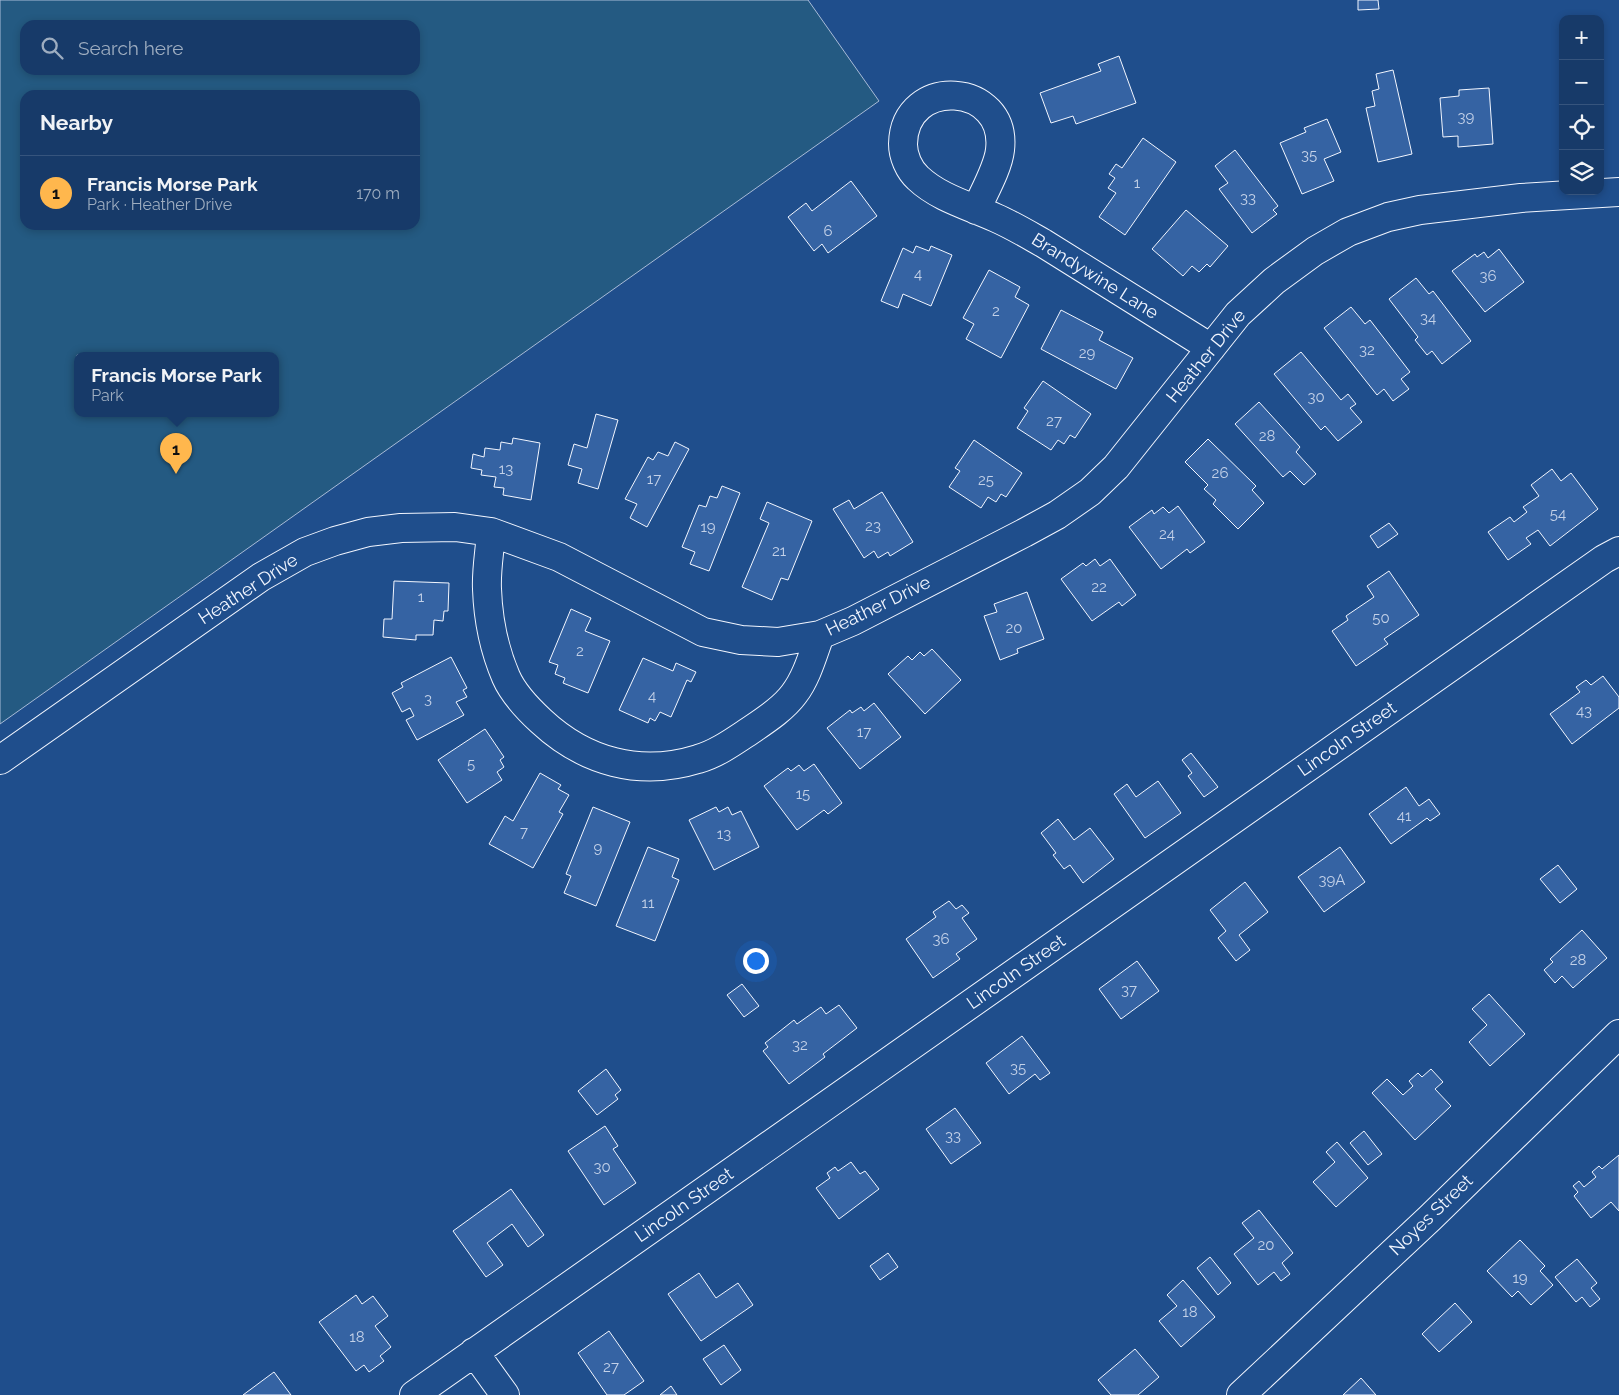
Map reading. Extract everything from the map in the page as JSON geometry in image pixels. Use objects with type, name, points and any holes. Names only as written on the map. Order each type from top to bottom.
[{"type":"street","name":"Heather Drive","points":[[0,760],[261,577],[305,552],[368,532],[401,528],[455,527],[491,532],[559,558],[703,632],[741,640],[778,642],[820,635],[853,621],[1024,533],[1057,515],[1090,492],[1116,468],[1238,314],[1274,281],[1315,251],[1348,232],[1388,217],[1420,210],[1521,198],[1619,192]]},
{"type":"street","name":"Brandywine Lane","points":[[976,210],[1043,243],[1211,348]]},
{"type":"street","points":[[491,532],[486,587],[492,636],[506,678],[528,708],[556,735],[584,752],[621,765],[660,768],[699,759],[733,743],[766,719],[794,694],[808,669],[820,635]]},
{"type":"street","name":"Lincoln Street","points":[[414,1395],[1604,559],[1619,551]]},
{"type":"street","name":"Noyes Street","points":[[1241,1395],[1430,1218],[1619,1034]]},
{"type":"street","points":[[474,1352],[505,1395]]},
{"type":"shaded area","points":[[0,0],[808,0],[879,101],[0,724]]},
{"type":"building","points":[[1358,0],[1378,0],[1379,9],[1358,10]]},
{"type":"building","points":[[1119,56],[1136,103],[1076,124],[1073,116],[1051,123],[1040,93],[1101,71],[1098,64]]},
{"type":"building","points":[[1393,70],[1412,154],[1378,162],[1366,108],[1375,106],[1372,91],[1379,89],[1376,74]]},
{"type":"building","points":[[1489,88],[1493,144],[1458,147],[1458,136],[1443,137],[1440,98],[1459,96],[1459,90]]},
{"type":"building","points":[[1327,119],[1341,152],[1324,159],[1334,181],[1302,194],[1280,143],[1306,132],[1304,128]]},
{"type":"building","points":[[1143,138],[1176,162],[1125,235],[1099,217],[1116,193],[1108,188],[1115,178],[1109,174],[1116,164],[1122,168]]},
{"type":"building","points":[[1235,150],[1278,206],[1273,210],[1277,214],[1252,233],[1219,189],[1228,183],[1215,166]]},
{"type":"building","points":[[851,181],[877,216],[828,253],[822,244],[814,251],[788,217],[806,203],[812,211]]},
{"type":"building","points":[[1186,210],[1228,246],[1210,267],[1207,264],[1199,272],[1192,266],[1183,276],[1152,249]]},
{"type":"building","points":[[916,246],[929,251],[931,246],[952,255],[931,306],[903,294],[898,308],[881,301],[903,248],[913,253]]},
{"type":"building","points":[[1499,249],[1524,282],[1485,312],[1452,271],[1475,254],[1477,257],[1484,252],[1488,258]]},
{"type":"building","points":[[989,270],[1020,287],[1015,297],[1029,305],[1001,358],[966,339],[974,324],[963,318]]},
{"type":"building","points":[[1416,278],[1429,294],[1433,291],[1471,341],[1442,364],[1432,351],[1427,355],[1415,340],[1418,337],[1389,299]]},
{"type":"building","points":[[1351,307],[1365,324],[1370,320],[1410,372],[1401,379],[1409,389],[1393,401],[1384,389],[1377,395],[1324,328]]},
{"type":"building","points":[[1061,310],[1103,332],[1099,340],[1133,358],[1116,389],[1041,349]]},
{"type":"building","points":[[1301,352],[1341,400],[1348,394],[1356,404],[1350,408],[1362,422],[1338,441],[1325,426],[1321,430],[1274,374]]},
{"type":"building","points":[[1043,381],[1091,414],[1075,438],[1070,435],[1064,444],[1058,440],[1051,450],[1017,428],[1028,411],[1024,408]]},
{"type":"building","points":[[1259,402],[1300,447],[1296,452],[1316,474],[1304,485],[1290,471],[1283,477],[1235,424]]},
{"type":"building","points":[[596,414],[618,420],[598,489],[578,483],[582,469],[568,465],[574,444],[587,448]]},
{"type":"building","points":[[513,438],[540,443],[531,500],[503,495],[504,488],[494,487],[496,477],[481,475],[482,470],[471,468],[473,454],[484,457],[485,448],[500,450],[501,442],[512,444]]},
{"type":"building","points":[[1208,439],[1256,486],[1252,490],[1264,503],[1238,529],[1213,504],[1216,500],[1204,489],[1208,485],[1185,462]]},
{"type":"building","points":[[974,440],[1022,473],[1006,497],[1001,494],[996,502],[988,497],[981,508],[949,487],[960,471],[955,468]]},
{"type":"building","points":[[675,442],[689,449],[647,527],[630,518],[637,504],[625,499],[648,457],[653,460],[658,452],[668,456]]},
{"type":"building","points":[[1552,469],[1561,481],[1571,473],[1598,509],[1550,546],[1538,530],[1526,538],[1531,544],[1508,560],[1488,532],[1510,517],[1514,522],[1527,512],[1523,507],[1539,496],[1531,485]]},
{"type":"building","points":[[722,486],[740,493],[709,571],[690,564],[695,552],[682,547],[699,505],[706,507],[710,496],[717,498]]},
{"type":"building","points":[[882,492],[913,542],[890,556],[888,552],[878,558],[874,551],[864,558],[833,509],[849,500],[854,509]]},
{"type":"building","points":[[767,502],[812,521],[788,580],[781,578],[772,600],[742,587],[769,523],[760,519]]},
{"type":"building","points":[[1178,506],[1205,542],[1190,553],[1187,549],[1161,569],[1129,527],[1152,510],[1154,514],[1163,507],[1169,513]]},
{"type":"building","points":[[1389,523],[1398,534],[1378,548],[1370,536]]},
{"type":"building","points":[[1095,559],[1100,566],[1110,559],[1136,595],[1122,606],[1119,602],[1092,621],[1061,579],[1083,563],[1086,566]]},
{"type":"building","points":[[1389,571],[1419,615],[1384,639],[1388,644],[1356,666],[1332,631],[1348,620],[1346,616],[1374,597],[1367,586]]},
{"type":"building","points":[[394,581],[449,583],[448,611],[444,611],[443,621],[434,620],[433,635],[416,635],[416,640],[383,637],[384,619],[392,619]]},
{"type":"building","points":[[1027,592],[1044,639],[1017,649],[1018,653],[1000,660],[984,616],[997,612],[994,604]]},
{"type":"building","points":[[571,609],[591,618],[585,631],[610,641],[588,693],[563,683],[565,678],[555,674],[558,665],[549,662]]},
{"type":"building","points":[[932,649],[961,680],[925,714],[888,674],[908,656],[912,660],[920,652],[924,656]]},
{"type":"building","points":[[451,657],[467,688],[463,690],[467,697],[456,702],[464,715],[417,740],[406,720],[414,716],[410,708],[402,712],[392,693],[403,687],[401,683]]},
{"type":"building","points":[[643,658],[673,671],[676,663],[696,672],[691,682],[687,680],[671,717],[660,712],[655,721],[650,718],[648,723],[619,710]]},
{"type":"building","points":[[1603,676],[1619,697],[1619,708],[1572,744],[1550,714],[1580,692],[1576,687],[1586,680],[1591,685]]},
{"type":"building","points":[[874,703],[901,737],[860,769],[827,728],[850,710],[852,713],[861,707],[864,711]]},
{"type":"building","points":[[485,729],[504,757],[500,760],[504,767],[497,772],[502,780],[467,803],[438,760]]},
{"type":"building","points":[[1191,753],[1218,787],[1204,797],[1188,776],[1192,773],[1182,760]]},
{"type":"building","points":[[814,764],[842,803],[828,814],[824,810],[797,830],[764,786],[788,768],[791,771],[799,765],[804,771]]},
{"type":"building","points":[[540,773],[561,785],[558,789],[569,795],[559,812],[563,814],[533,868],[489,844],[505,816],[513,821]]},
{"type":"building","points":[[1158,781],[1181,813],[1145,838],[1114,794],[1127,784],[1136,797]]},
{"type":"building","points":[[1406,787],[1419,806],[1429,799],[1440,814],[1430,821],[1427,818],[1391,844],[1369,814]]},
{"type":"building","points":[[593,807],[630,822],[596,906],[564,893],[571,876],[566,874]]},
{"type":"building","points":[[716,807],[719,812],[728,807],[732,815],[741,811],[759,847],[714,870],[689,820]]},
{"type":"building","points":[[1058,819],[1074,840],[1090,828],[1114,859],[1083,883],[1070,865],[1064,869],[1053,855],[1056,853],[1041,833]]},
{"type":"building","points":[[648,847],[679,859],[672,877],[679,880],[655,941],[616,926]]},
{"type":"building","points":[[1340,847],[1365,882],[1324,912],[1298,877]]},
{"type":"building","points":[[1558,865],[1577,889],[1560,903],[1540,879]]},
{"type":"building","points":[[1245,882],[1268,912],[1239,935],[1250,950],[1236,961],[1218,938],[1226,931],[1210,910]]},
{"type":"building","points":[[949,901],[956,909],[962,905],[969,913],[962,918],[977,939],[956,954],[960,959],[933,978],[906,939],[936,917],[933,912]]},
{"type":"building","points":[[1582,930],[1607,958],[1573,988],[1562,976],[1555,983],[1544,970],[1553,962],[1550,959]]},
{"type":"building","points":[[1137,961],[1159,991],[1121,1019],[1099,989]]},
{"type":"building","points":[[742,984],[759,1006],[744,1017],[727,995]]},
{"type":"building","points":[[1489,994],[1525,1034],[1490,1066],[1469,1042],[1487,1025],[1472,1009]]},
{"type":"building","points":[[839,1005],[857,1028],[823,1054],[825,1057],[789,1084],[763,1051],[768,1047],[765,1043],[794,1020],[797,1024],[821,1007],[826,1014]]},
{"type":"building","points":[[1022,1036],[1050,1073],[1040,1080],[1035,1074],[1009,1094],[986,1063]]},
{"type":"building","points":[[606,1069],[621,1090],[615,1095],[618,1099],[597,1115],[578,1091]]},
{"type":"building","points":[[1431,1069],[1443,1082],[1435,1089],[1451,1106],[1415,1140],[1372,1093],[1387,1079],[1403,1095],[1413,1086],[1409,1081],[1418,1073],[1422,1077]]},
{"type":"building","points":[[955,1108],[981,1143],[951,1164],[926,1129]]},
{"type":"building","points":[[605,1126],[618,1146],[613,1149],[636,1183],[604,1205],[568,1151]]},
{"type":"building","points":[[1364,1131],[1382,1154],[1368,1165],[1350,1143]]},
{"type":"building","points":[[1337,1142],[1368,1178],[1336,1207],[1313,1182],[1335,1162],[1326,1152]]},
{"type":"building","points":[[1619,1155],[1619,1211],[1611,1202],[1591,1218],[1574,1196],[1578,1192],[1573,1186],[1579,1181],[1584,1187],[1596,1177],[1592,1172],[1599,1166],[1602,1169]]},
{"type":"building","points":[[851,1162],[860,1174],[865,1171],[879,1189],[839,1219],[816,1188],[830,1178],[827,1173],[835,1167],[838,1171]]},
{"type":"building","points":[[511,1189],[544,1235],[528,1247],[512,1224],[487,1243],[503,1265],[486,1277],[453,1231]]},
{"type":"building","points":[[1259,1210],[1293,1253],[1282,1263],[1290,1274],[1281,1281],[1274,1272],[1258,1285],[1234,1254],[1254,1238],[1242,1223]]},
{"type":"building","points":[[1520,1240],[1545,1266],[1540,1271],[1553,1285],[1531,1305],[1518,1291],[1512,1297],[1487,1271]]},
{"type":"building","points":[[888,1253],[898,1267],[880,1280],[870,1266]]},
{"type":"building","points":[[1210,1257],[1231,1283],[1218,1295],[1197,1268]]},
{"type":"building","points":[[1577,1259],[1597,1283],[1591,1288],[1600,1299],[1590,1307],[1582,1297],[1576,1302],[1555,1277]]},
{"type":"building","points":[[699,1273],[716,1298],[738,1283],[753,1305],[701,1341],[668,1294]]},
{"type":"building","points":[[1183,1280],[1215,1317],[1181,1347],[1159,1321],[1177,1306],[1167,1295]]},
{"type":"building","points":[[356,1295],[362,1304],[373,1296],[388,1316],[375,1326],[391,1347],[380,1356],[384,1361],[369,1372],[364,1365],[356,1371],[319,1322]]},
{"type":"building","points":[[1455,1303],[1472,1322],[1439,1352],[1422,1334]]},
{"type":"building","points":[[609,1331],[644,1381],[624,1395],[607,1395],[578,1353]]},
{"type":"building","points":[[724,1345],[741,1370],[721,1385],[703,1359]]},
{"type":"building","points":[[1135,1349],[1159,1377],[1138,1395],[1111,1395],[1098,1380]]},
{"type":"building","points":[[274,1372],[291,1395],[243,1395]]},
{"type":"building","points":[[1361,1378],[1376,1395],[1343,1395]]},
{"type":"building","points":[[671,1386],[677,1395],[660,1395]]},
{"type":"place","name":"Francis Morse Park","points":[[176,474]]}]
